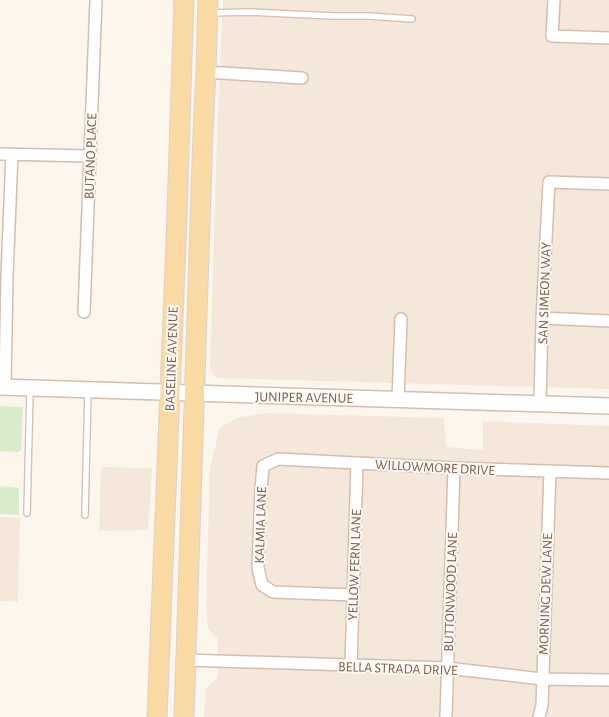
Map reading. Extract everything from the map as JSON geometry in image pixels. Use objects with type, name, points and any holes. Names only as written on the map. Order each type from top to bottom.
[{"type":"main road","name":"BASELINE AVENUE","points":[[157,717],[184,0]]},
{"type":"main road","name":"BASELINE AVENUE","points":[[184,717],[208,7]]},
{"type":"street","name":"BUTANO PLACE","points":[[84,312],[96,0]]},
{"type":"street","points":[[554,0],[552,36],[609,38]]},
{"type":"street","points":[[206,72],[302,78]]},
{"type":"street","points":[[0,154],[90,156]]},
{"type":"street","points":[[3,387],[4,274],[12,154]]},
{"type":"street","name":"SAN SIMEON WAY","points":[[540,404],[549,182],[609,184]]},
{"type":"street","points":[[542,318],[609,321]]},
{"type":"street","points":[[398,399],[401,319]]},
{"type":"street","name":"JUNIPER AVENUE","points":[[3,387],[609,406]]},
{"type":"street","name":"WILLOWMORE DRIVE","points":[[263,466],[278,459],[454,468],[609,473]]},
{"type":"street","name":"YELLOW FERN LANE","points":[[351,666],[357,463]]},
{"type":"street","name":"KALMIA LANE","points":[[263,466],[258,568],[262,585],[273,592],[353,595]]},
{"type":"street","name":"BUTTONWOOD LANE","points":[[446,717],[454,468]]},
{"type":"street","name":"MORNING DEW LANE","points":[[538,717],[542,705],[550,471]]},
{"type":"street","name":"BELLA STRADA DRIVE","points":[[186,660],[447,668],[542,679],[609,680]]},
{"type":"lane","points":[[208,7],[250,12],[412,19]]},
{"type":"lane","points":[[27,513],[30,388]]},
{"type":"lane","points":[[85,515],[88,390]]},
{"type":"shaded area","points":[[223,0],[609,0],[609,389],[216,378],[210,369]]},
{"type":"shaded area","points":[[266,413],[444,418],[446,447],[483,450],[483,421],[609,426],[609,717],[204,717],[206,689],[218,677],[218,639],[208,629],[206,607],[210,467],[220,428],[236,418]]},
{"type":"shaded area","points":[[101,467],[152,468],[148,530],[99,531]]},
{"type":"shaded area","points":[[0,517],[20,518],[18,602],[0,601]]},
{"type":"green space","points":[[0,406],[23,407],[21,450],[18,452],[0,451]]},
{"type":"green space","points":[[0,486],[19,488],[19,515],[0,514]]}]
